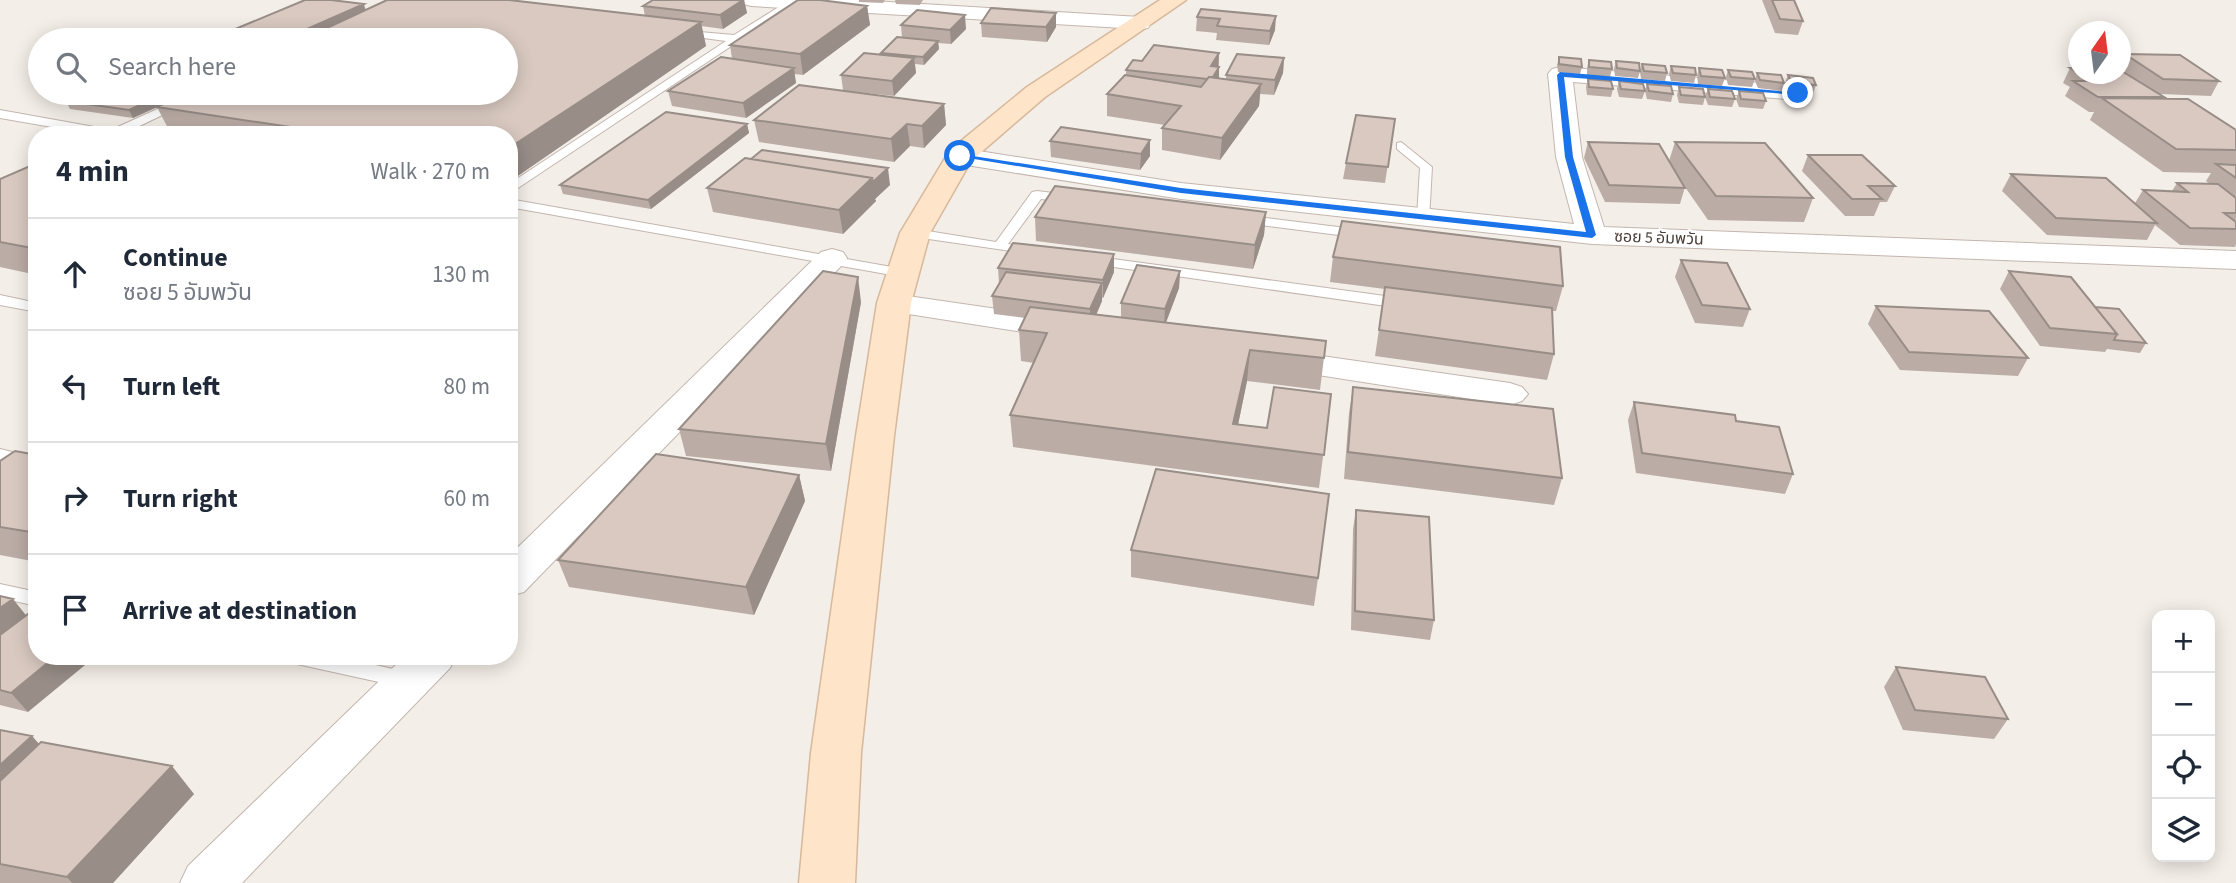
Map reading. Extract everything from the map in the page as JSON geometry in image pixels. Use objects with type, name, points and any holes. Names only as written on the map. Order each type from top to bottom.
[{"type":"street","points":[[751,0],[1140,23]]},
{"type":"street","points":[[827,883],[836,753],[899,288],[915,233],[960,156],[1036,92],[1175,0]]},
{"type":"street","points":[[1592,235],[1569,157],[1560,75],[1798,93]]},
{"type":"street","name":"ซอย 5 อัมพวัน","points":[[960,156],[1181,191],[1592,235],[2236,260]]},
{"type":"street","points":[[518,572],[832,258]]},
{"type":"street","points":[[899,288],[1099,333]]},
{"type":"street","points":[[1236,354],[1510,394]]},
{"type":"street","points":[[207,883],[421,669]]},
{"type":"lane","points":[[518,184],[790,3]]},
{"type":"lane","points":[[671,31],[738,39]]},
{"type":"lane","points":[[132,126],[177,105]]},
{"type":"lane","points":[[0,114],[69,126]]},
{"type":"lane","points":[[1401,146],[1426,167],[1424,217]]},
{"type":"lane","points":[[999,247],[1037,195],[1078,200]]},
{"type":"lane","points":[[518,205],[832,258],[899,288]]},
{"type":"lane","points":[[1230,218],[1382,236]]},
{"type":"lane","points":[[915,233],[1054,255]]},
{"type":"lane","points":[[1081,259],[1423,306]]},
{"type":"lane","points":[[0,300],[28,306]]},
{"type":"lane","points":[[0,455],[28,462]]},
{"type":"lane","points":[[0,591],[28,597]]},
{"type":"lane","points":[[383,665],[421,669]]},
{"type":"building","points":[[305,0],[364,4],[309,28],[238,28]]},
{"type":"building","points":[[387,0],[509,0],[701,22],[518,142],[518,126],[283,126],[157,107],[518,105],[518,28],[327,28]]},
{"type":"building","points":[[653,0],[743,0],[720,15],[643,6]]},
{"type":"building","points":[[798,0],[867,6],[800,54],[730,45]]},
{"type":"building","points":[[1772,0],[1794,0],[1803,21],[1780,19]]},
{"type":"building","points":[[991,8],[1056,13],[1046,27],[981,23]]},
{"type":"building","points":[[1201,9],[1276,16],[1270,31],[1217,26],[1220,19],[1197,17]]},
{"type":"building","points":[[917,10],[965,15],[950,30],[901,25]]},
{"type":"building","points":[[897,37],[938,41],[923,57],[881,53]]},
{"type":"building","points":[[1154,45],[1219,53],[1211,66],[1219,67],[1213,77],[1207,79],[1126,70],[1133,60],[1142,61]]},
{"type":"building","points":[[864,53],[914,58],[892,81],[841,75]]},
{"type":"building","points":[[1237,54],[1284,58],[1275,80],[1226,75]]},
{"type":"building","points":[[2131,54],[2180,55],[2219,81],[2163,79],[2131,58]]},
{"type":"building","points":[[721,57],[794,68],[743,103],[668,91]]},
{"type":"building","points":[[1559,57],[1581,59],[1582,67],[1559,64]]},
{"type":"building","points":[[1589,60],[1611,62],[1612,69],[1589,67]]},
{"type":"building","points":[[1616,61],[1639,63],[1640,71],[1617,68]]},
{"type":"building","points":[[1642,64],[1665,66],[1667,73],[1644,71]]},
{"type":"building","points":[[1671,66],[1695,68],[1696,75],[1673,73]]},
{"type":"building","points":[[1699,68],[1722,70],[1725,78],[1701,76]]},
{"type":"building","points":[[1728,70],[1752,72],[1755,79],[1731,77]]},
{"type":"building","points":[[1757,73],[1781,75],[1784,83],[1760,80]]},
{"type":"building","points":[[1125,75],[1201,87],[1209,77],[1261,84],[1222,138],[1162,128],[1181,106],[1107,94]]},
{"type":"building","points":[[1788,75],[1813,78],[1816,85],[1792,83]]},
{"type":"building","points":[[2131,77],[2164,97],[2098,97],[2078,84],[2131,84]]},
{"type":"building","points":[[1588,79],[1611,81],[1613,89],[1589,87]]},
{"type":"building","points":[[1619,81],[1643,84],[1645,91],[1621,89]]},
{"type":"building","points":[[1647,84],[1671,86],[1673,94],[1649,91]]},
{"type":"building","points":[[799,85],[944,104],[922,126],[907,124],[891,139],[754,120]]},
{"type":"building","points":[[1679,87],[1703,89],[1705,97],[1681,95]]},
{"type":"building","points":[[1708,89],[1732,91],[1735,99],[1710,97]]},
{"type":"building","points":[[1739,91],[1763,93],[1766,101],[1741,99]]},
{"type":"building","points":[[2102,98],[2188,99],[2236,130],[2236,150],[2176,149]]},
{"type":"building","points":[[94,105],[140,105],[129,110]]},
{"type":"building","points":[[666,112],[747,124],[648,200],[560,185]]},
{"type":"building","points":[[1356,115],[1395,119],[1388,167],[1346,163]]},
{"type":"building","points":[[1061,127],[1150,140],[1141,154],[1050,141]]},
{"type":"building","points":[[1588,142],[1659,144],[1685,188],[1609,185]]},
{"type":"building","points":[[1675,142],[1765,143],[1813,198],[1716,196]]},
{"type":"building","points":[[762,150],[888,168],[873,182],[872,178],[751,159]]},
{"type":"building","points":[[1808,155],[1862,155],[1895,186],[1868,186],[1882,199],[1852,199]]},
{"type":"building","points":[[745,158],[872,178],[839,210],[707,188]]},
{"type":"building","points":[[2216,164],[2236,165],[2236,178]]},
{"type":"building","points":[[28,167],[28,247],[0,242],[0,179]]},
{"type":"building","points":[[2011,174],[2106,178],[2157,223],[2056,218]]},
{"type":"building","points":[[2177,183],[2218,184],[2236,198],[2236,213],[2224,213],[2236,222],[2236,229],[2190,228],[2143,190],[2188,192]]},
{"type":"building","points":[[1055,186],[1266,212],[1255,245],[1035,217]]},
{"type":"building","points":[[1342,221],[1560,247],[1563,286],[1333,257]]},
{"type":"building","points":[[1013,243],[1114,254],[1103,280],[998,268]]},
{"type":"building","points":[[1681,260],[1727,263],[1750,309],[1702,305]]},
{"type":"building","points":[[1137,265],[1180,271],[1165,309],[1121,303]]},
{"type":"building","points":[[823,271],[858,277],[826,444],[679,429]]},
{"type":"building","points":[[2009,271],[2071,277],[2117,334],[2050,328]]},
{"type":"building","points":[[1006,272],[1102,283],[1090,309],[992,296]]},
{"type":"building","points":[[1385,287],[1552,308],[1554,354],[1379,330]]},
{"type":"building","points":[[1876,306],[1989,311],[2028,358],[1909,352]]},
{"type":"building","points":[[1030,307],[1326,341],[1324,358],[1250,350],[1233,424],[1267,428],[1274,387],[1331,394],[1324,455],[1010,415],[1047,333],[1019,330]]},
{"type":"building","points":[[2095,307],[2119,309],[2146,343],[2114,340],[2117,334]]},
{"type":"building","points":[[1353,387],[1553,409],[1562,478],[1348,452]]},
{"type":"building","points":[[1634,402],[1735,415],[1736,421],[1779,427],[1793,474],[1642,453]]},
{"type":"building","points":[[15,451],[28,453],[28,532],[0,527],[0,461]]},
{"type":"building","points":[[656,454],[799,475],[746,587],[558,560]]},
{"type":"building","points":[[1156,469],[1329,494],[1318,578],[1131,550]]},
{"type":"building","points":[[1356,510],[1429,517],[1434,620],[1355,611]]},
{"type":"building","points":[[0,596],[13,599],[0,608]]},
{"type":"building","points":[[28,614],[28,665],[45,665],[11,693],[0,690],[0,635]]},
{"type":"building","points":[[1896,667],[1985,677],[2008,719],[1915,710]]},
{"type":"building","points":[[0,730],[32,736],[0,765]]},
{"type":"building","points":[[41,742],[172,766],[67,877],[0,864],[0,781]]},
{"type":"route","points":[[960,156],[1181,191],[1592,235],[1569,157],[1560,75],[1798,93]]}]
